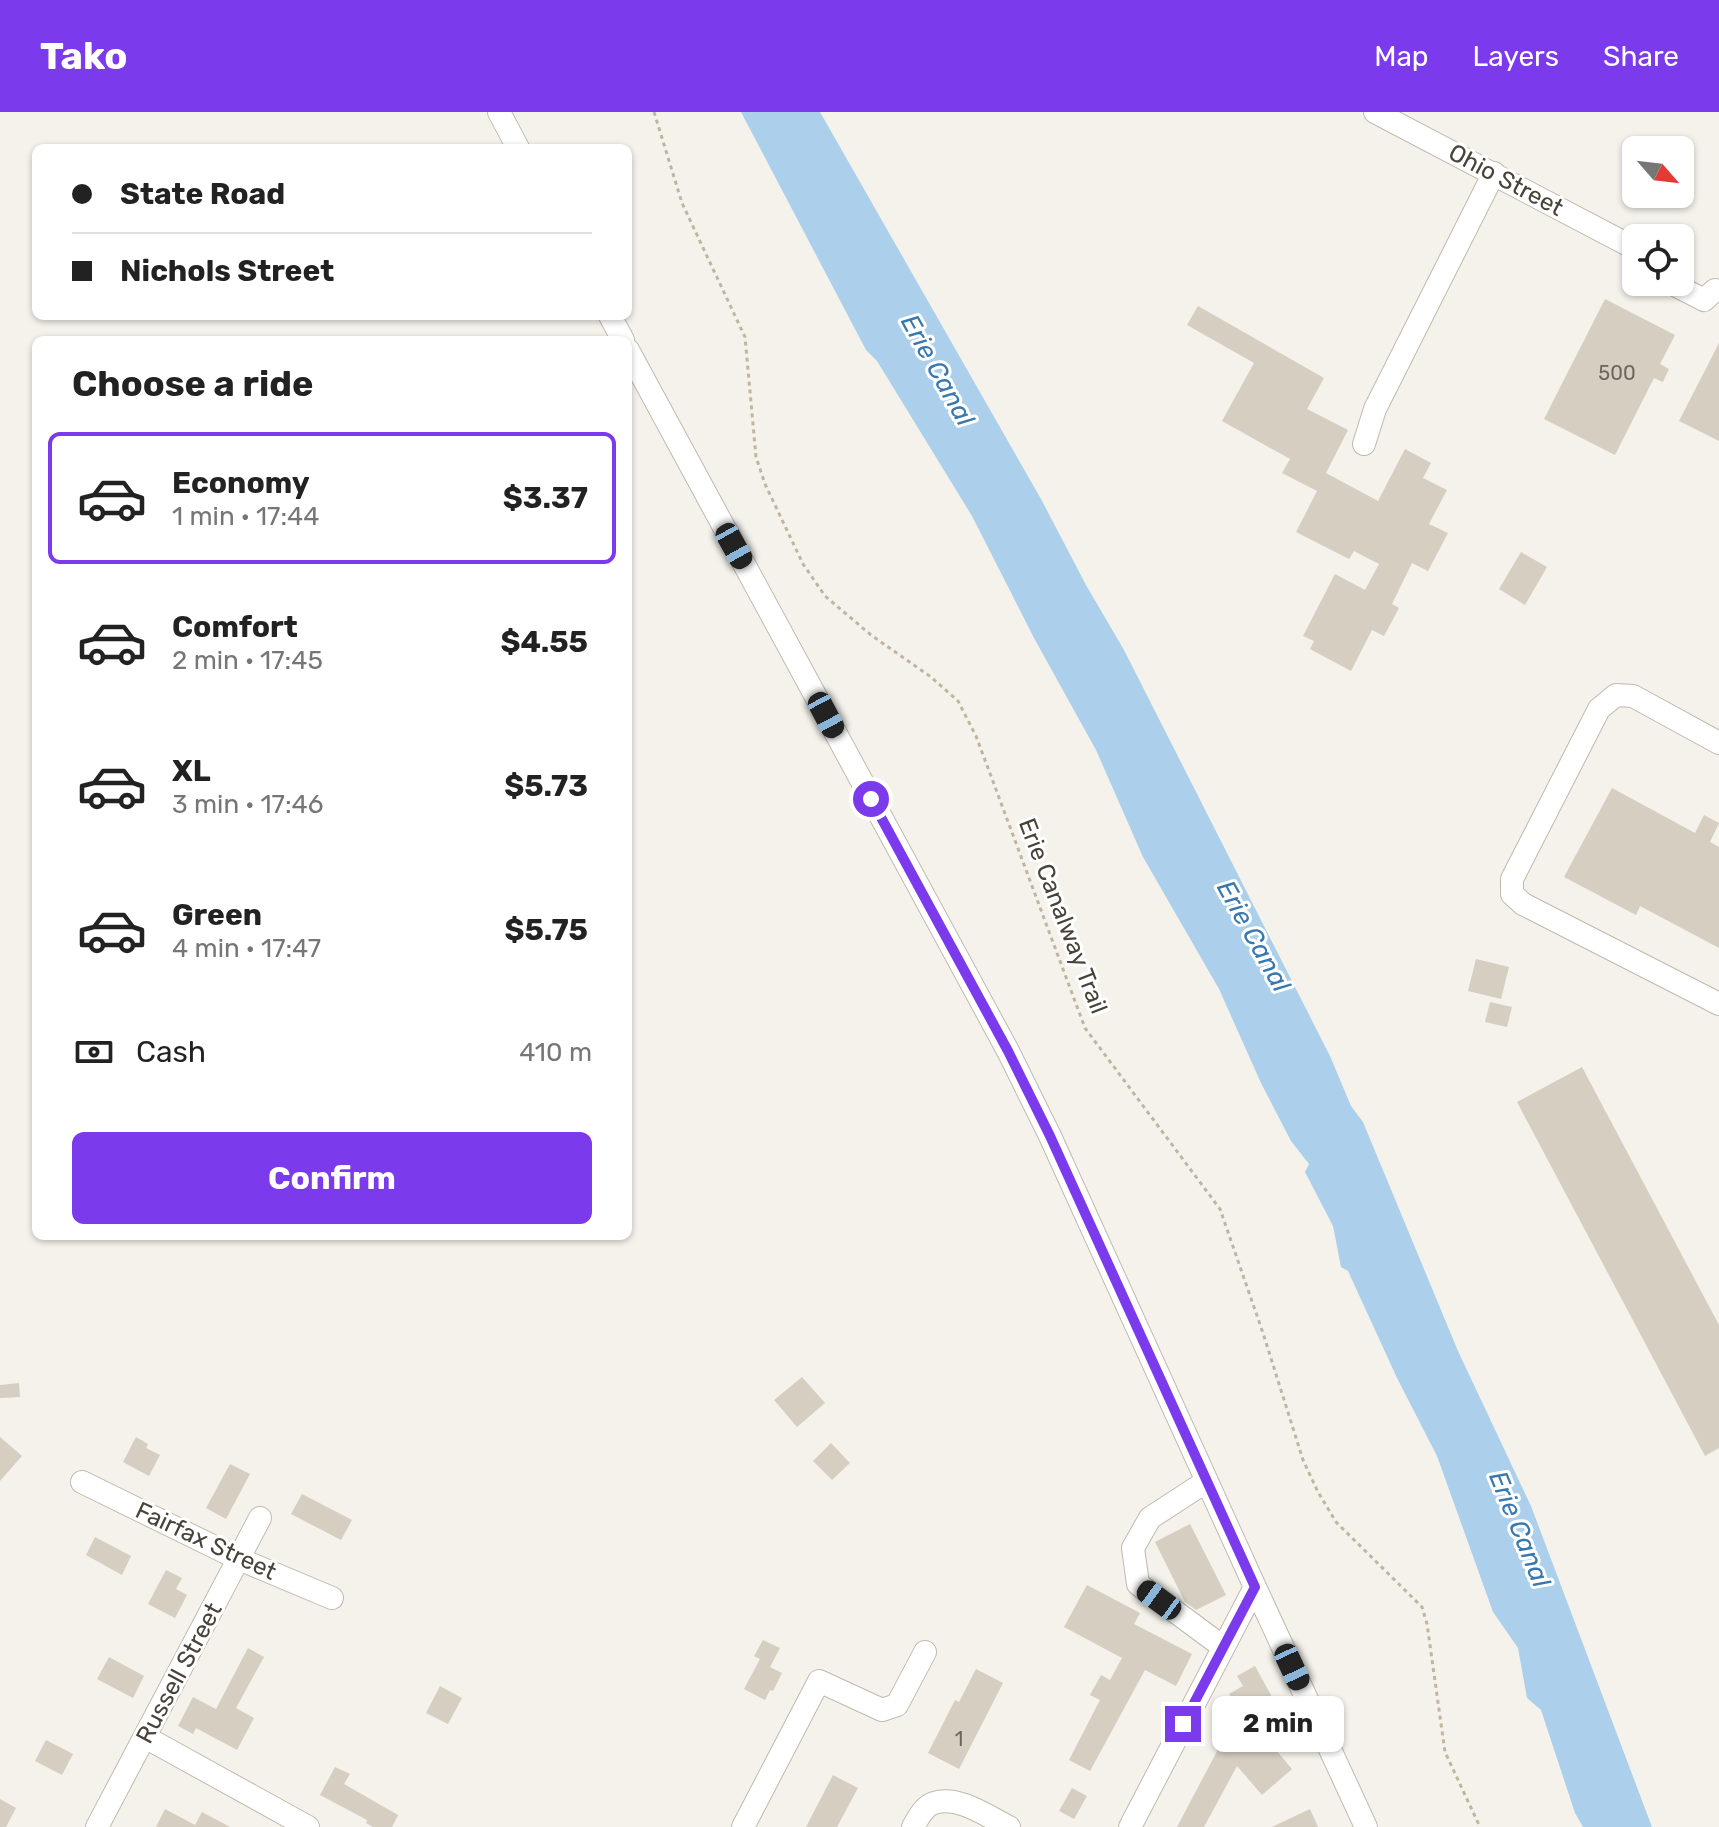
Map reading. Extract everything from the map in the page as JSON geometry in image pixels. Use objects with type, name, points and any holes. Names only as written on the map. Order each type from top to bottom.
[{"type":"street","points":[[499,112],[516,144]]},
{"type":"street","name":"Ohio Street","points":[[1375,112],[1622,242]]},
{"type":"street","points":[[1364,444],[1375,409],[1494,173]]},
{"type":"street","points":[[1694,279],[1717,291],[1704,300],[1694,295]]},
{"type":"street","points":[[632,357],[1008,1051],[1050,1136],[1366,1827]]},
{"type":"street","points":[[1719,743],[1633,696],[1616,695],[1599,709],[1512,879],[1512,894],[1523,904],[1719,1004]]},
{"type":"street","points":[[1207,1481],[1150,1518],[1133,1548],[1138,1584],[1223,1647]]},
{"type":"street","name":"Fairfax Street","points":[[82,1482],[239,1559],[332,1598]]},
{"type":"street","name":"Russell Street","points":[[97,1827],[260,1518]]},
{"type":"street","points":[[1130,1827],[1255,1587]]},
{"type":"street","points":[[743,1827],[819,1681],[882,1710],[897,1705],[925,1652]]},
{"type":"street","points":[[145,1737],[308,1827]]},
{"type":"street","points":[[913,1827],[921,1812],[933,1803],[950,1802],[966,1806],[1009,1827]]},
{"type":"path","name":"Erie Canalway Trail","points":[[654,112],[682,203],[745,337],[756,457],[765,484],[803,564],[825,596],[958,701],[976,736],[1085,1028],[1220,1209],[1303,1460],[1318,1492],[1336,1522],[1422,1607],[1445,1752],[1480,1827]]},
{"type":"water","name":"Erie Canal","points":[[741,112],[820,112],[1124,650],[1330,1056],[1351,1106],[1363,1122],[1458,1351],[1531,1506],[1652,1827],[1583,1827],[1575,1813],[1541,1710],[1527,1698],[1518,1648],[1493,1612],[1437,1456],[1348,1271],[1341,1267],[1333,1226],[1305,1172],[1309,1164],[1291,1141],[1219,989],[1143,857],[1096,750],[972,516],[877,361],[866,350]]},
{"type":"building","points":[[1605,299],[1675,335],[1660,364],[1669,369],[1663,382],[1654,378],[1615,455],[1544,419]]},
{"type":"building","points":[[1198,306],[1324,378],[1307,409],[1348,430],[1326,473],[1378,501],[1405,449],[1431,463],[1423,478],[1447,490],[1429,524],[1448,533],[1428,571],[1412,563],[1392,604],[1399,608],[1384,636],[1372,630],[1351,671],[1310,649],[1314,641],[1303,636],[1335,574],[1365,590],[1379,564],[1354,551],[1349,559],[1296,532],[1317,491],[1282,473],[1290,459],[1222,421],[1254,363],[1187,325]]},
{"type":"building","points":[[1719,343],[1719,441],[1679,421]]},
{"type":"building","points":[[1521,552],[1547,567],[1525,605],[1499,589]]},
{"type":"building","points":[[1612,788],[1695,833],[1704,815],[1719,823],[1710,842],[1719,847],[1719,948],[1640,906],[1636,915],[1564,877]]},
{"type":"building","points":[[1476,959],[1509,967],[1501,999],[1468,991]]},
{"type":"building","points":[[1490,1002],[1512,1007],[1507,1027],[1485,1022]]},
{"type":"building","points":[[1582,1067],[1719,1325],[1719,1448],[1705,1456],[1517,1102]]},
{"type":"building","points":[[802,1377],[825,1403],[797,1427],[774,1400]]},
{"type":"building","points":[[19,1383],[20,1397],[0,1398],[0,1385]]},
{"type":"building","points":[[0,1437],[22,1456],[0,1481]]},
{"type":"building","points":[[136,1437],[148,1444],[146,1448],[160,1455],[149,1476],[123,1462]]},
{"type":"building","points":[[831,1443],[850,1463],[832,1480],[813,1461]]},
{"type":"building","points":[[230,1464],[250,1474],[226,1519],[206,1508]]},
{"type":"building","points":[[302,1494],[352,1520],[341,1540],[291,1514]]},
{"type":"building","points":[[1190,1524],[1226,1595],[1196,1610],[1185,1602],[1155,1542]]},
{"type":"building","points":[[95,1537],[131,1556],[122,1575],[86,1555]]},
{"type":"building","points":[[166,1570],[182,1578],[176,1589],[187,1595],[175,1618],[148,1604]]},
{"type":"building","points":[[1087,1585],[1140,1613],[1134,1624],[1192,1654],[1176,1686],[1145,1670],[1090,1771],[1069,1760],[1100,1700],[1090,1695],[1101,1675],[1110,1680],[1122,1658],[1064,1627]]},
{"type":"building","points":[[763,1640],[780,1648],[770,1667],[782,1673],[765,1700],[744,1689],[760,1659],[754,1656]]},
{"type":"building","points":[[248,1648],[264,1657],[236,1708],[254,1718],[237,1750],[196,1728],[193,1734],[178,1726],[193,1697],[216,1709]]},
{"type":"building","points":[[109,1657],[144,1676],[133,1698],[97,1679]]},
{"type":"building","points":[[1255,1666],[1284,1719],[1266,1738],[1292,1769],[1262,1795],[1237,1766],[1204,1827],[1177,1827],[1224,1738],[1216,1723],[1235,1704],[1229,1694],[1243,1686],[1237,1676]]},
{"type":"building","points":[[976,1669],[1003,1683],[959,1769],[928,1753],[955,1700],[959,1702]]},
{"type":"building","points":[[440,1686],[462,1698],[448,1724],[426,1713]]},
{"type":"building","points":[[46,1740],[73,1754],[62,1775],[35,1761]]},
{"type":"building","points":[[335,1767],[350,1774],[344,1784],[398,1815],[392,1827],[373,1827],[366,1823],[367,1820],[320,1795]]},
{"type":"building","points":[[833,1775],[858,1788],[837,1827],[806,1827]]},
{"type":"building","points":[[1072,1788],[1087,1796],[1074,1819],[1059,1811]]},
{"type":"building","points":[[0,1799],[16,1808],[6,1827],[0,1827]]},
{"type":"building","points":[[165,1809],[195,1825],[202,1812],[230,1827],[156,1827]]},
{"type":"building","points":[[1310,1809],[1318,1827],[1272,1827]]},
{"type":"route","points":[[871,799],[1008,1051],[1050,1136],[1255,1587],[1183,1724]]}]
